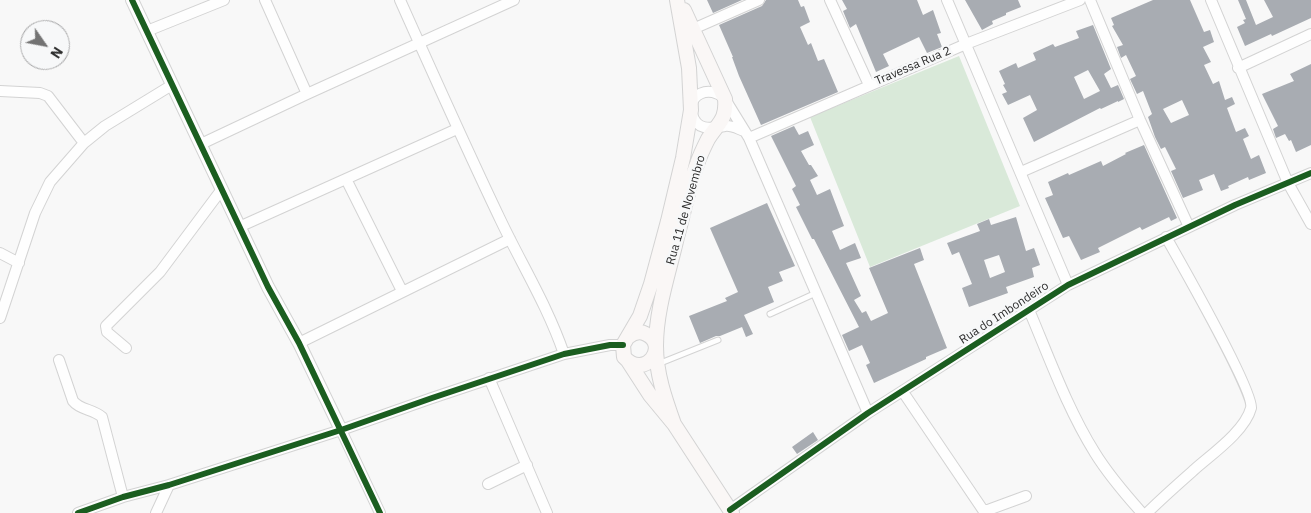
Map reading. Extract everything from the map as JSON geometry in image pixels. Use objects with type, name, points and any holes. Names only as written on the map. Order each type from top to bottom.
[{"type":"main road","name":"Rua 11 de Novembro","points":[[674,424],[661,384],[656,347],[658,318],[692,179],[702,152],[725,115],[726,99],[678,0]]},
{"type":"main road","name":"Rua 11 de Novembro","points":[[678,0],[690,68],[691,110],[683,158],[651,284],[640,316],[625,341],[624,357],[650,395],[674,424],[731,511]]},
{"type":"main road","points":[[625,341],[632,334],[642,332],[651,337],[656,347],[653,358],[644,365],[633,364],[628,361]]},
{"type":"street","points":[[132,0],[239,227],[299,343],[380,513]]},
{"type":"street","points":[[147,31],[224,0]]},
{"type":"street","points":[[265,0],[307,94]]},
{"type":"street","points":[[400,0],[456,129],[543,304],[564,354]]},
{"type":"street","points":[[201,144],[514,0]]},
{"type":"street","points":[[693,29],[759,0]]},
{"type":"street","points":[[830,0],[869,85]]},
{"type":"street","points":[[947,0],[1068,285]]},
{"type":"street","name":"Travessa Rua 2","points":[[746,135],[966,44],[1080,0]]},
{"type":"street","points":[[1090,0],[1140,120],[1189,227]]},
{"type":"street","points":[[1211,0],[1288,183],[1311,224]]},
{"type":"street","points":[[1238,68],[1311,34]]},
{"type":"street","points":[[0,318],[26,236],[43,194],[50,182],[84,143],[105,126],[172,85]]},
{"type":"street","points":[[0,91],[40,93],[48,96],[84,143]]},
{"type":"street","points":[[746,135],[729,126],[716,129],[705,128],[698,124],[691,110],[696,98],[706,91],[715,92],[726,99],[746,135],[868,414]]},
{"type":"street","points":[[1021,172],[1140,120]]},
{"type":"street","points":[[239,227],[456,129]]},
{"type":"street","name":"Rua do Imbondeiro","points":[[731,511],[868,414],[1068,285],[1166,237],[1311,173]]},
{"type":"street","points":[[346,179],[402,292]]},
{"type":"street","points":[[126,348],[108,332],[106,326],[160,272],[222,189]]},
{"type":"street","points":[[1147,513],[1236,432],[1252,407],[1251,400],[1235,363],[1166,237]]},
{"type":"street","points":[[299,343],[510,239]]},
{"type":"street","points":[[0,254],[19,263]]},
{"type":"street","points":[[1029,310],[1088,442],[1102,464],[1142,513]]},
{"type":"street","points":[[78,513],[123,497],[169,485],[341,430],[564,354],[625,341]]},
{"type":"street","points":[[59,360],[76,405],[96,412],[102,417],[123,497]]},
{"type":"street","points":[[489,378],[547,513]]},
{"type":"street","points":[[903,392],[983,510],[988,510],[1026,496]]},
{"type":"street","points":[[488,484],[527,465]]},
{"type":"street","points":[[156,513],[169,485]]},
{"type":"lane","points":[[770,314],[816,293]]},
{"type":"lane","points":[[658,364],[718,340]]},
{"type":"green space","points":[[959,56],[1020,206],[870,267],[810,117]]},
{"type":"building","points":[[707,0],[742,0],[713,13]]},
{"type":"building","points":[[766,0],[798,0],[801,7],[804,6],[810,22],[800,27],[808,45],[811,43],[818,61],[824,59],[838,92],[761,125],[719,25],[762,6]]},
{"type":"building","points":[[842,0],[917,0],[923,15],[933,10],[941,33],[937,34],[942,47],[927,53],[919,37],[883,54],[889,66],[876,72],[856,24],[850,28],[843,11],[847,9]]},
{"type":"building","points":[[965,0],[1018,0],[1021,7],[992,21],[993,24],[982,30]]},
{"type":"building","points":[[1153,0],[1190,0],[1204,32],[1210,30],[1214,42],[1203,47],[1211,62],[1204,65],[1213,84],[1219,81],[1225,100],[1232,97],[1235,104],[1227,108],[1236,132],[1245,128],[1249,136],[1243,139],[1251,159],[1259,155],[1266,173],[1249,180],[1248,177],[1221,191],[1214,174],[1199,180],[1203,190],[1183,198],[1171,171],[1176,169],[1165,147],[1161,149],[1155,137],[1148,117],[1152,114],[1143,91],[1137,94],[1130,79],[1136,76],[1126,55],[1121,58],[1117,47],[1123,45],[1112,26],[1114,25],[1111,18]],"holes":[[[1182,100],[1189,115],[1171,123],[1163,109]]]},
{"type":"building","points":[[1238,0],[1246,0],[1256,25],[1273,17],[1264,0],[1311,0],[1311,18],[1245,46],[1237,27],[1245,23],[1243,20],[1246,19]]},
{"type":"building","points":[[1093,25],[1111,69],[1104,74],[1111,88],[1118,85],[1124,99],[1100,108],[1034,142],[1023,118],[1037,110],[1030,95],[1008,105],[1002,94],[1007,92],[999,71],[1016,63],[1018,68],[1036,60],[1033,53],[1053,44],[1055,47],[1079,38],[1076,31]],"holes":[[[1088,70],[1100,91],[1084,99],[1074,77]]]},
{"type":"building","points":[[1311,64],[1311,145],[1296,152],[1291,140],[1289,141],[1285,134],[1276,138],[1273,129],[1278,126],[1262,94],[1294,81],[1290,74]]},
{"type":"building","points":[[794,126],[799,135],[808,131],[814,145],[801,151],[818,176],[810,180],[817,195],[830,189],[844,226],[832,231],[840,250],[855,243],[861,258],[846,263],[861,296],[854,300],[862,313],[866,311],[871,321],[888,313],[869,268],[920,248],[924,260],[914,264],[947,348],[874,383],[866,365],[870,363],[862,345],[849,351],[842,335],[859,327],[796,207],[800,205],[792,189],[796,186],[771,136]]},
{"type":"building","points":[[1144,145],[1177,218],[1171,221],[1169,217],[1142,230],[1140,227],[1098,248],[1100,252],[1081,260],[1069,236],[1063,238],[1045,198],[1053,195],[1048,182],[1101,161],[1103,166],[1125,153]]},
{"type":"building","points":[[767,203],[795,266],[779,272],[783,281],[768,287],[774,302],[744,315],[753,334],[746,337],[742,327],[700,343],[689,316],[727,301],[725,298],[738,292],[710,228]]},
{"type":"building","points":[[1016,217],[1026,251],[1034,248],[1040,265],[1032,268],[1034,277],[1006,287],[1008,293],[969,307],[962,288],[972,284],[959,252],[952,255],[947,243],[980,231],[977,224],[989,219],[991,225]],"holes":[[[999,255],[1005,272],[990,278],[984,260]]]},
{"type":"building","points":[[813,432],[818,440],[797,454],[792,447]]},
{"type":"cycle path","points":[[132,0],[268,287],[299,343],[380,513]]},
{"type":"cycle path","points":[[730,510],[868,413],[1068,285],[1235,205],[1311,173]]},
{"type":"cycle path","points":[[78,513],[123,497],[169,485],[341,430],[564,354],[610,345],[623,345]]}]
